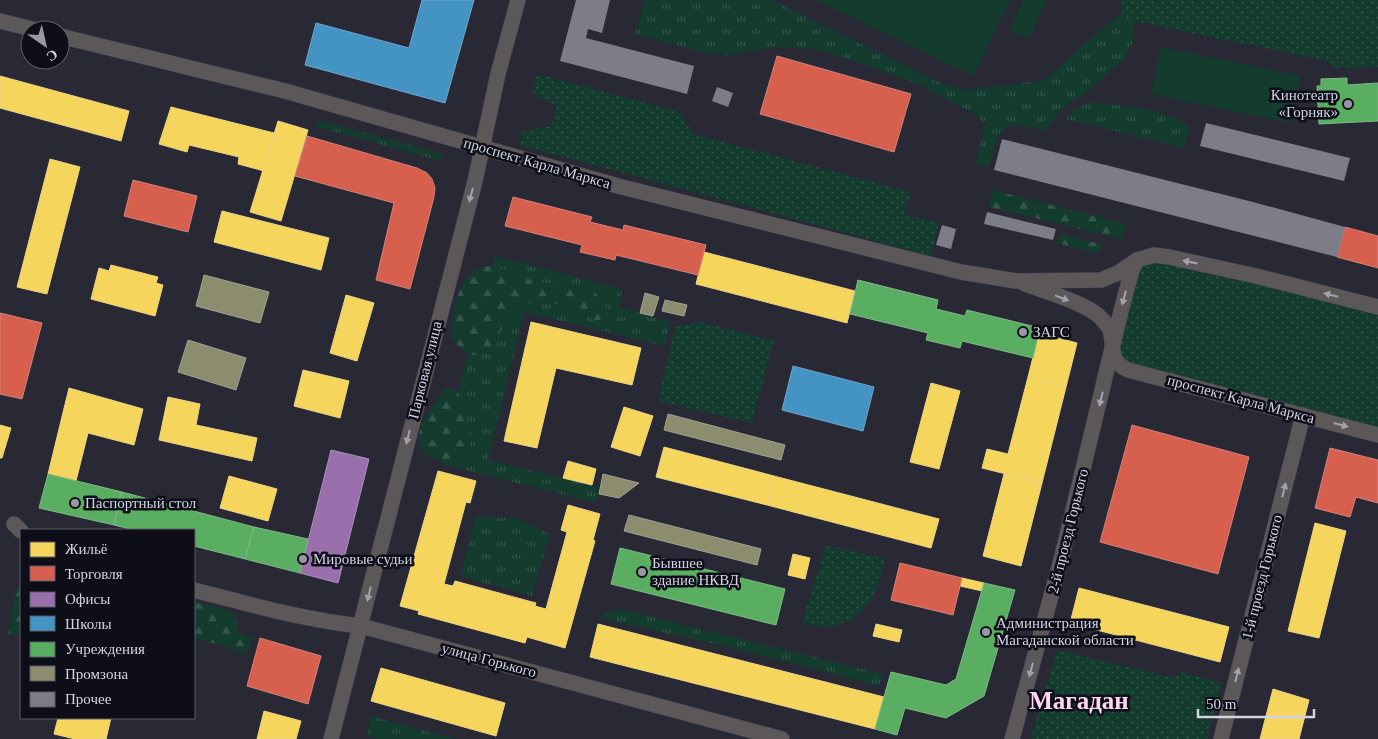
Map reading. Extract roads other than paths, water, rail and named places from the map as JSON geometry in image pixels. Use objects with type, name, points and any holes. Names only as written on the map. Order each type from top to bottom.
[{"type":"street","name":"Парковая улица","points":[[331,739],[475,180],[498,74],[518,0]]},
{"type":"street","points":[[0,21],[20,26]]},
{"type":"street","name":"проспект Карла Маркса","points":[[70,38],[285,91],[618,186],[961,272],[1016,281],[1101,280],[1138,260],[1154,255],[1256,276],[1378,307]]},
{"type":"street","points":[[1112,351],[1132,270],[1138,260]]},
{"type":"street","name":"проспект Карла Маркса","points":[[1016,281],[1084,307],[1099,316],[1110,330],[1112,351],[1119,364],[1128,370],[1378,435]]},
{"type":"street","name":"2-й проезд Горького","points":[[1012,739],[1062,556],[1112,351]]},
{"type":"street","name":"1-й проезд Горького","points":[[1221,739],[1303,415]]},
{"type":"street","name":"улица Горького","points":[[195,590],[247,604],[335,623],[361,626],[782,739]]},
{"type":"place","name":"Кинотеатр «Горняк»","points":[[1348,104]]},
{"type":"place","name":"ЗАГС","points":[[1023,332]]},
{"type":"place","name":"Паспортный стол","points":[[75,503]]},
{"type":"place","name":"Мировые судьи","points":[[303,559]]},
{"type":"place","name":"Бывшее здание НКВД","points":[[642,572]]},
{"type":"place","name":"Администрация Магаданской области","points":[[986,632]]},
{"type":"district","name":"Магадан","points":[[1079,700]]}]
